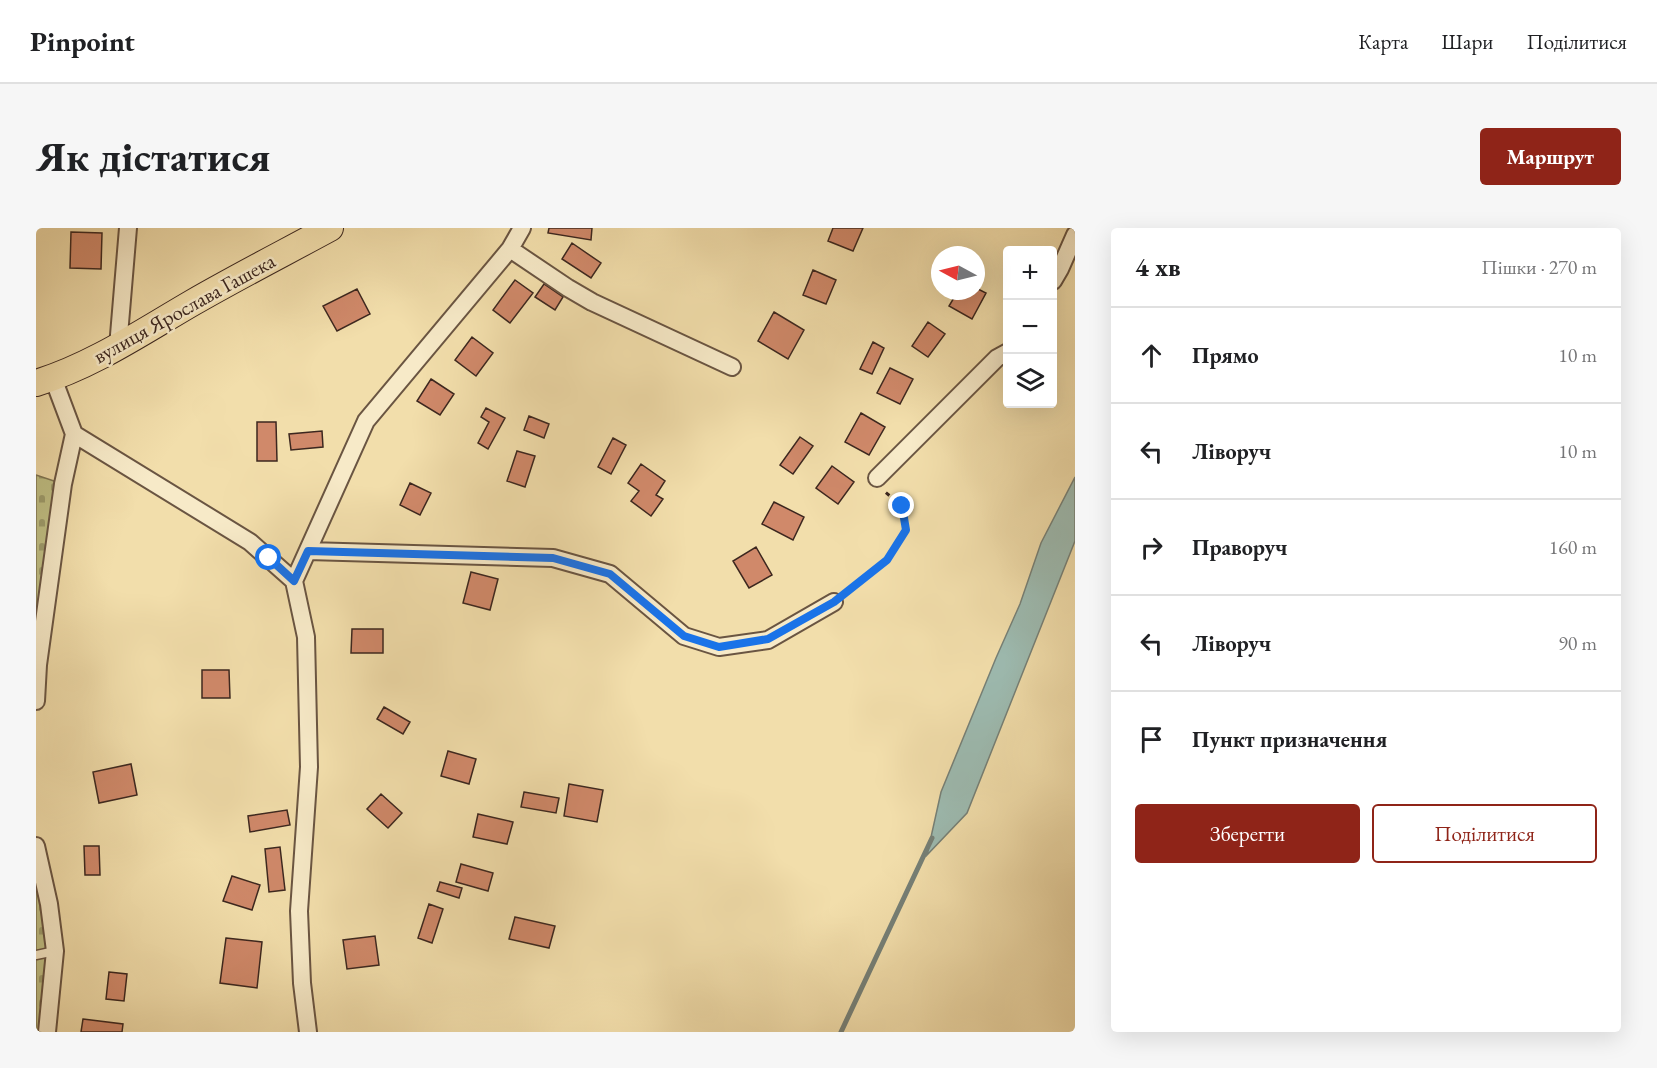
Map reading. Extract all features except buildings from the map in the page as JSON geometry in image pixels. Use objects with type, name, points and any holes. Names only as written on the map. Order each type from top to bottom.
[{"type":"main road","name":"вулиця Ярослава Гашека","points":[[44,380],[118,347],[330,228]]},
{"type":"street","points":[[118,347],[128,228]]},
{"type":"street","points":[[294,581],[366,421],[510,249],[522,228]]},
{"type":"street","points":[[1057,274],[1075,235]]},
{"type":"street","points":[[510,249],[592,302],[732,367]]},
{"type":"street","points":[[878,478],[997,358],[1004,354]]},
{"type":"street","points":[[44,380],[74,434],[250,542],[294,581],[306,638],[309,767],[299,911],[302,983],[308,1032]]},
{"type":"street","points":[[36,702],[38,665],[63,484],[74,434]]},
{"type":"street","points":[[308,551],[553,558],[610,574],[684,636],[719,647],[768,639],[834,602]]},
{"type":"street","points":[[36,846],[49,904],[55,951],[47,1032]]},
{"type":"lane","points":[[36,954],[55,951]]},
{"type":"path","points":[[834,602],[887,560],[906,530],[902,506],[883,490],[878,478]]},
{"type":"green space","points":[[36,475],[63,484],[36,701]]},
{"type":"green space","points":[[36,846],[49,904],[47,1032],[36,1032]]},
{"type":"water","points":[[1075,477],[1075,541],[967,813],[927,855],[941,792],[1020,604],[1041,543]]},
{"type":"waterway","points":[[841,1032],[932,838]]},
{"type":"route","points":[[269,558],[294,581],[308,551],[553,558],[610,574],[684,636],[719,647],[768,639],[834,602],[887,560],[906,530],[902,506]]}]
